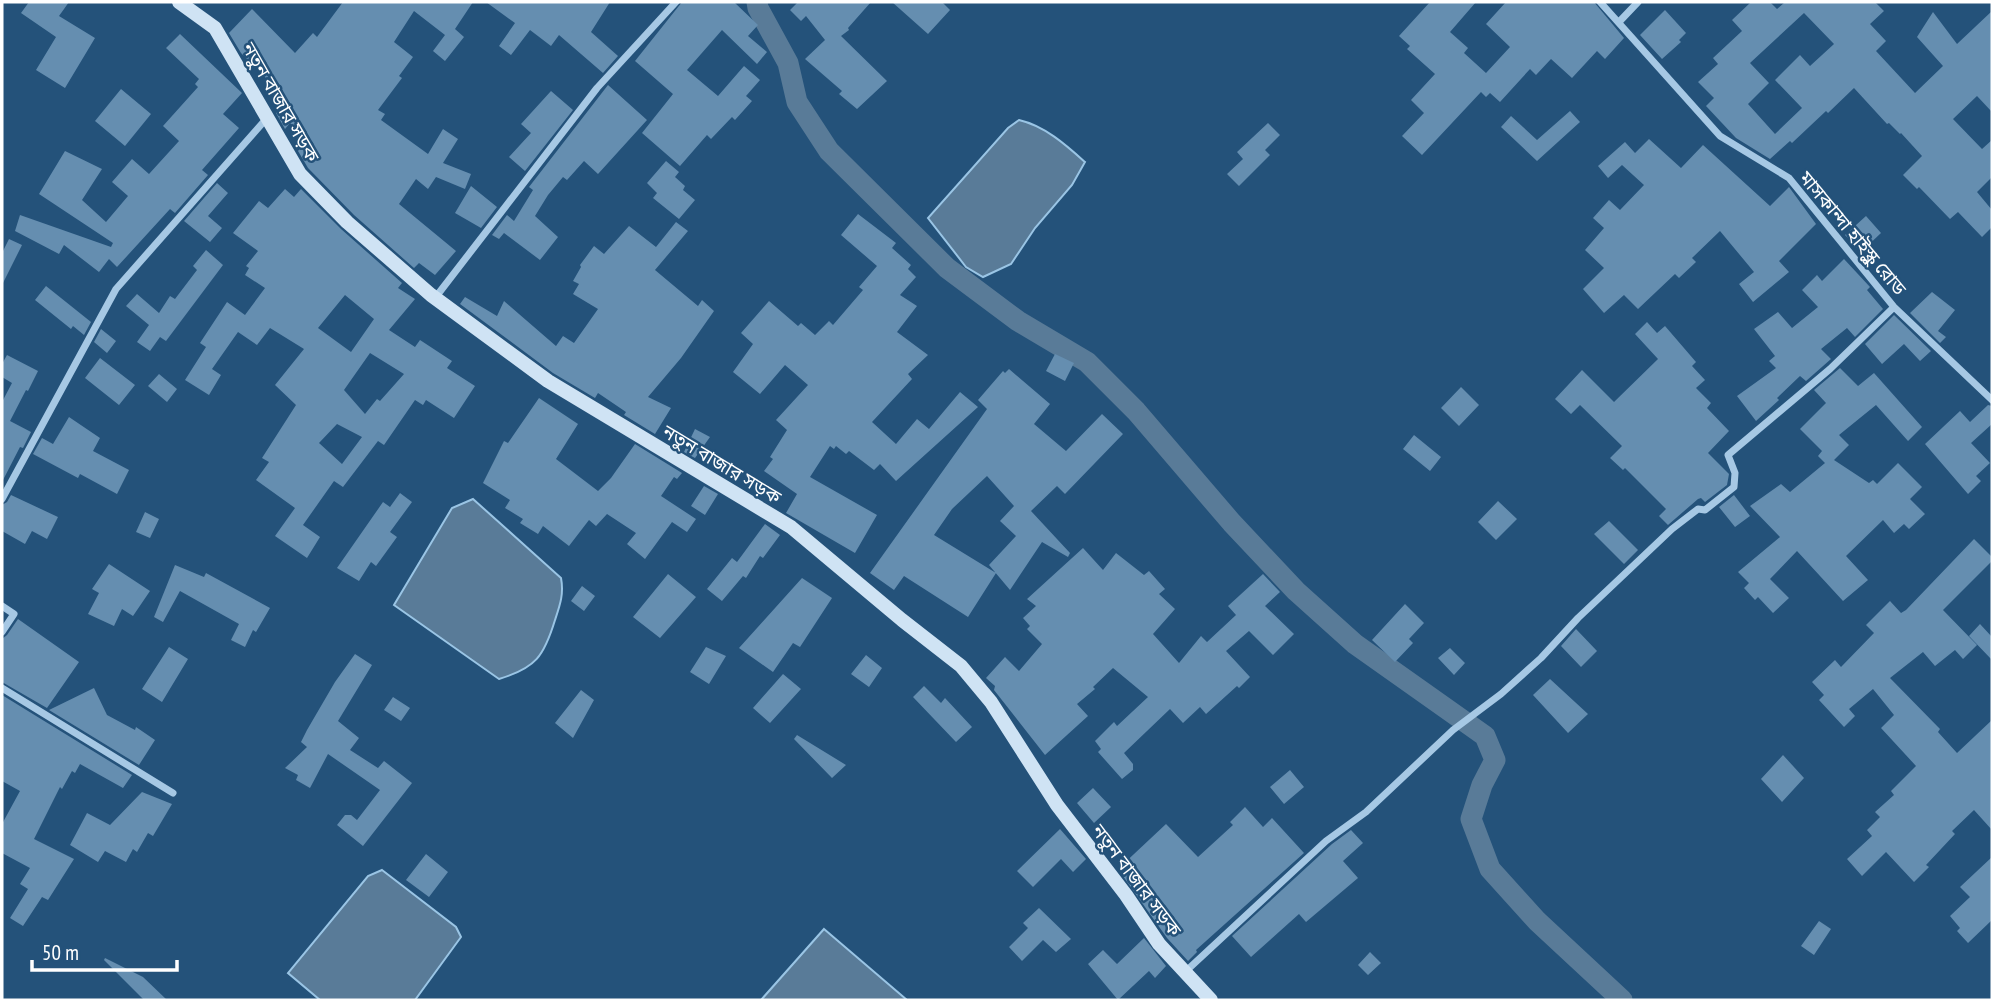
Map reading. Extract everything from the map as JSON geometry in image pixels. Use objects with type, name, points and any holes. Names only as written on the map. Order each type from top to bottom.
[{"type":"street","name":"নতুন বাজার সড়ক","points":[[179,2],[215,28],[300,174],[347,222],[435,298],[548,381],[791,527],[961,666],[991,702],[1057,805],[1126,895],[1159,944],[1211,1000]]},
{"type":"street","points":[[435,298],[597,88],[676,2]]},
{"type":"street","name":"মাসকান্দা হাইস্কুল রোড","points":[[1600,2],[1720,136],[1789,178],[1894,307],[1992,400]]},
{"type":"street","points":[[1619,22],[1638,2]]},
{"type":"street","points":[[2,499],[116,289],[267,118]]},
{"type":"street","points":[[1185,972],[1326,841],[1366,812],[1453,730],[1521,676],[1672,529],[1698,509],[1705,510],[1734,487],[1735,473],[1728,455],[1830,369],[1894,307]]},
{"type":"street","points":[[2,606],[13,614],[2,632]]},
{"type":"street","points":[[2,688],[173,793]]},
{"type":"water","points":[[1019,120],[1046,131],[1085,162],[1072,185],[1035,228],[1011,264],[983,277],[966,267],[928,218],[1008,128]]},
{"type":"water","points":[[473,499],[561,578],[560,604],[542,652],[530,665],[499,679],[394,605],[452,508]]},
{"type":"water","points":[[382,870],[456,927],[461,937],[415,1000],[320,1000],[288,973],[368,876]]},
{"type":"water","points":[[824,929],[907,1000],[761,1000]]},
{"type":"building","points":[[29,2],[69,2],[59,16],[95,38],[65,88],[36,70],[56,37],[21,13]]},
{"type":"building","points":[[343,2],[473,2],[455,29],[464,37],[445,61],[433,51],[445,35],[414,11],[394,42],[413,57],[399,76],[402,78],[378,110],[385,114],[381,120],[428,154],[443,129],[458,139],[443,163],[471,174],[465,189],[436,177],[428,189],[416,179],[399,204],[456,251],[435,275],[419,263],[414,268],[354,215],[308,168],[298,151],[308,138],[290,123],[285,129],[276,113],[288,100],[241,53],[229,33],[252,9],[295,53],[313,33],[317,37]]},
{"type":"building","points":[[486,2],[610,2],[591,32],[618,56],[603,73],[559,35],[551,46],[530,30],[511,55],[499,46],[515,23]]},
{"type":"building","points":[[682,2],[734,2],[758,25],[748,36],[767,52],[757,64],[722,30],[687,70],[718,96],[744,66],[760,80],[746,96],[752,101],[735,120],[732,117],[711,139],[707,135],[680,166],[642,133],[673,94],[635,61]]},
{"type":"building","points":[[795,2],[871,2],[841,36],[887,81],[857,109],[839,94],[842,91],[805,59],[825,40],[806,16],[801,21],[790,10],[797,3]]},
{"type":"building","points":[[892,2],[942,2],[950,10],[928,34]]},
{"type":"building","points":[[1430,2],[1476,2],[1450,32],[1468,48],[1464,53],[1486,73],[1510,47],[1486,24],[1506,2],[1594,2],[1624,38],[1605,59],[1597,51],[1572,78],[1551,59],[1536,75],[1530,69],[1500,102],[1490,93],[1486,97],[1481,92],[1422,155],[1402,136],[1424,113],[1411,100],[1435,74],[1407,49],[1410,46],[1399,36]]},
{"type":"building","points":[[1751,2],[1770,2],[1777,9],[1785,2],[1875,2],[1884,11],[1870,24],[1886,41],[1876,51],[1915,93],[1943,66],[1917,37],[1933,12],[1957,44],[1992,11],[1992,112],[1977,96],[1953,119],[1982,149],[1992,140],[1992,177],[1977,192],[1992,210],[1992,227],[1982,237],[1958,212],[1950,219],[1919,187],[1917,189],[1903,175],[1922,156],[1901,133],[1887,124],[1854,88],[1828,113],[1826,111],[1792,143],[1790,141],[1770,159],[1736,138],[1706,106],[1714,98],[1698,82],[1718,64],[1713,58],[1742,31],[1732,20]],"holes":[[[1804,13],[1834,44],[1810,66],[1800,55],[1775,80],[1802,108],[1775,134],[1748,104],[1769,83],[1750,63]]]},
{"type":"building","points":[[1665,10],[1686,33],[1679,40],[1681,42],[1662,59],[1640,35]]},
{"type":"building","points":[[180,34],[242,93],[223,114],[239,128],[202,170],[208,175],[175,213],[170,209],[117,267],[109,259],[99,272],[64,245],[59,254],[15,231],[20,215],[111,247],[113,243],[39,194],[65,151],[102,169],[82,200],[106,222],[128,196],[112,182],[132,159],[149,174],[179,141],[163,126],[198,87],[195,84],[199,79],[166,48]]},
{"type":"building","points":[[608,85],[647,120],[598,174],[584,161],[567,180],[563,177],[548,195],[535,216],[558,237],[540,260],[504,233],[499,239],[492,235],[507,215],[514,221],[533,190],[529,187]]},
{"type":"building","points":[[121,89],[151,114],[125,146],[95,121]]},
{"type":"building","points":[[551,91],[573,110],[525,171],[509,157],[531,133],[521,124]]},
{"type":"building","points":[[1570,111],[1580,122],[1537,161],[1501,127],[1511,116],[1537,140]]},
{"type":"building","points":[[1268,123],[1280,135],[1265,150],[1270,155],[1239,186],[1227,174],[1243,159],[1237,152]]},
{"type":"building","points":[[1649,139],[1681,168],[1703,145],[1770,206],[1789,187],[1816,224],[1779,261],[1789,272],[1753,302],[1739,284],[1754,272],[1720,231],[1692,258],[1696,262],[1679,278],[1675,274],[1638,309],[1624,295],[1604,313],[1583,289],[1604,268],[1585,250],[1604,228],[1593,218],[1609,200],[1620,210],[1644,185],[1622,165],[1608,178],[1598,166],[1625,142],[1635,153]]},
{"type":"building","points":[[666,161],[679,172],[675,177],[685,186],[683,190],[695,200],[679,219],[653,198],[657,193],[647,183]]},
{"type":"building","points":[[217,183],[228,193],[208,216],[222,228],[210,242],[184,221]]},
{"type":"building","points":[[471,186],[497,207],[481,228],[455,213]]},
{"type":"building","points":[[285,189],[294,197],[301,189],[402,283],[398,288],[415,299],[389,330],[415,347],[420,340],[452,361],[447,368],[475,386],[454,418],[426,400],[423,405],[415,400],[384,445],[378,441],[343,487],[334,481],[303,525],[320,537],[307,558],[275,536],[295,508],[256,480],[269,462],[262,458],[296,405],[275,385],[304,349],[270,328],[257,345],[238,332],[212,369],[221,375],[209,395],[185,380],[206,347],[200,343],[227,302],[245,315],[265,288],[245,275],[249,268],[246,266],[258,251],[233,233],[259,201],[268,208]],"holes":[[[345,295],[374,319],[351,352],[318,328]],[[370,353],[404,374],[365,414],[344,390]],[[337,424],[362,437],[342,464],[319,443]]]},
{"type":"building","points":[[858,214],[896,243],[892,248],[911,265],[908,269],[916,277],[900,295],[917,306],[897,332],[928,355],[908,374],[912,379],[872,422],[896,444],[917,419],[929,429],[960,392],[978,407],[896,481],[880,464],[874,470],[849,451],[846,454],[836,446],[834,449],[830,446],[810,477],[877,515],[855,553],[786,513],[797,494],[764,471],[787,430],[776,420],[808,385],[785,365],[760,394],[733,372],[753,344],[741,333],[769,301],[798,326],[801,323],[815,335],[829,321],[833,325],[863,290],[859,287],[877,266],[841,235]]},
{"type":"building","points":[[1866,216],[1881,233],[1861,252],[1845,235]]},
{"type":"building","points":[[676,222],[688,231],[655,270],[698,306],[702,300],[714,311],[681,358],[648,397],[671,408],[655,434],[624,415],[626,412],[598,393],[595,398],[553,373],[460,304],[465,297],[497,316],[504,301],[556,346],[563,336],[574,343],[598,309],[573,294],[579,284],[573,281],[580,265],[594,246],[604,254],[629,226],[656,247]]},
{"type":"building","points":[[9,239],[22,245],[2,285],[2,253]]},
{"type":"building","points":[[206,250],[223,265],[166,341],[160,337],[150,351],[137,342],[149,325],[126,306],[137,294],[159,313],[170,296],[175,299],[197,270],[193,266]]},
{"type":"building","points":[[1844,259],[1870,287],[1867,290],[1883,309],[1855,337],[1847,328],[1821,349],[1831,359],[1806,381],[1800,376],[1756,421],[1737,396],[1776,368],[1769,361],[1775,356],[1754,329],[1778,312],[1792,328],[1818,307],[1802,290],[1817,275],[1822,281]]},
{"type":"building","points":[[46,286],[91,322],[84,335],[73,326],[71,329],[35,300]]},
{"type":"building","points":[[1932,292],[1955,310],[1938,331],[1946,337],[1940,343],[1910,313]]},
{"type":"building","points":[[1894,315],[1931,351],[1920,361],[1904,344],[1882,364],[1865,344]]},
{"type":"building","points":[[1647,322],[1657,333],[1665,326],[1696,362],[1692,366],[1705,380],[1696,388],[1711,403],[1707,408],[1729,431],[1708,453],[1729,474],[1727,485],[1705,502],[1701,498],[1698,499],[1668,525],[1659,516],[1666,509],[1625,468],[1623,470],[1610,458],[1622,446],[1580,405],[1571,414],[1555,399],[1582,370],[1614,402],[1658,359],[1635,334]]},
{"type":"building","points":[[101,329],[116,341],[107,353],[94,342]]},
{"type":"building","points":[[1055,354],[1074,363],[1065,381],[1046,371]]},
{"type":"building","points":[[7,355],[38,371],[10,421],[31,432],[2,482],[2,402],[12,383],[2,377],[2,364]]},
{"type":"building","points":[[100,358],[135,385],[119,405],[85,378]]},
{"type":"building","points":[[1840,368],[1858,386],[1874,373],[1922,427],[1908,441],[1876,405],[1839,435],[1849,445],[1834,460],[1869,483],[1873,480],[1877,484],[1898,463],[1922,487],[1910,499],[1925,514],[1909,529],[1904,524],[1894,533],[1883,520],[1846,556],[1868,580],[1843,601],[1797,551],[1770,579],[1789,598],[1773,613],[1758,597],[1755,600],[1744,588],[1749,583],[1738,572],[1780,537],[1750,506],[1781,484],[1790,492],[1825,463],[1818,456],[1822,451],[1800,429],[1826,403],[1814,390]]},
{"type":"building","points":[[1009,369],[1050,404],[1034,424],[1066,451],[1102,414],[1123,434],[1065,494],[1057,486],[1031,511],[1070,553],[1068,557],[1042,542],[1010,590],[996,573],[968,617],[904,576],[894,590],[870,573],[987,409],[978,400],[1003,371],[1005,373]],"holes":[[[987,476],[1014,506],[1000,521],[1016,536],[989,565],[995,573],[934,535],[952,509]]]},
{"type":"building","points":[[159,374],[177,389],[167,402],[148,386]]},
{"type":"building","points":[[1461,387],[1479,405],[1459,426],[1441,408]]},
{"type":"building","points":[[539,398],[578,424],[556,459],[598,491],[611,478],[635,444],[682,473],[677,479],[674,477],[661,496],[696,519],[687,532],[672,522],[645,559],[627,544],[636,533],[607,514],[596,526],[589,520],[569,546],[543,526],[538,534],[520,523],[523,519],[505,508],[510,500],[483,483],[504,441],[508,443]]},
{"type":"building","points":[[1988,405],[1992,406],[1992,424],[1971,443],[1990,463],[1976,476],[1981,481],[1968,494],[1925,444],[1960,411],[1970,422]]},
{"type":"building","points":[[69,417],[100,438],[93,451],[129,470],[117,494],[80,474],[78,478],[33,454],[42,438],[53,444]]},
{"type":"building","points":[[695,429],[710,437],[695,458],[684,452]]},
{"type":"building","points":[[1414,435],[1441,457],[1430,471],[1403,449]]},
{"type":"building","points":[[704,486],[718,494],[705,515],[691,506]]},
{"type":"building","points":[[400,493],[412,502],[390,532],[397,537],[376,566],[371,562],[359,581],[337,568],[383,502],[390,507]]},
{"type":"building","points":[[11,495],[58,517],[47,539],[32,531],[25,544],[2,531],[2,505]]},
{"type":"building","points":[[1734,495],[1750,516],[1735,527],[1719,507]]},
{"type":"building","points":[[1498,501],[1517,519],[1496,540],[1478,522]]},
{"type":"building","points":[[145,512],[159,519],[150,538],[136,532]]},
{"type":"building","points":[[1609,521],[1638,550],[1624,564],[1594,534]]},
{"type":"building","points":[[765,524],[780,535],[763,558],[760,556],[746,578],[743,576],[722,601],[707,589],[732,558],[737,562]]},
{"type":"building","points":[[1974,539],[1992,557],[1992,561],[1943,610],[1977,645],[1963,659],[1955,650],[1935,666],[1923,652],[1890,678],[1940,729],[1938,732],[1957,753],[1992,720],[1992,830],[1974,810],[1952,831],[1955,834],[1914,882],[1886,852],[1862,876],[1847,859],[1872,836],[1867,830],[1880,817],[1875,812],[1894,795],[1891,791],[1916,766],[1881,728],[1894,715],[1873,689],[1849,709],[1855,716],[1844,727],[1819,700],[1824,695],[1812,682],[1835,660],[1841,667],[1874,633],[1866,625],[1890,601],[1901,613],[1906,610]]},
{"type":"building","points":[[1083,548],[1103,570],[1116,553],[1144,575],[1149,571],[1165,589],[1159,594],[1175,609],[1153,634],[1179,663],[1201,636],[1207,642],[1236,615],[1228,606],[1263,574],[1280,592],[1265,606],[1294,634],[1273,655],[1249,631],[1226,651],[1250,677],[1206,714],[1200,707],[1183,723],[1170,709],[1124,753],[1133,764],[1133,770],[1122,779],[1098,752],[1101,749],[1095,741],[1114,722],[1117,726],[1148,697],[1113,668],[1093,687],[1095,689],[1077,704],[1088,716],[1045,755],[994,690],[995,686],[986,678],[1005,657],[1019,671],[1042,644],[1027,629],[1030,626],[1023,618],[1036,606],[1027,599]]},
{"type":"building","points":[[109,564],[150,591],[133,616],[122,609],[114,626],[88,614],[99,593],[92,589]]},
{"type":"building","points":[[175,565],[204,577],[206,573],[270,608],[256,632],[253,630],[245,647],[231,640],[239,624],[180,591],[163,622],[154,617]]},
{"type":"building","points":[[668,574],[696,597],[660,638],[633,617]]},
{"type":"building","points":[[802,578],[832,598],[800,647],[793,643],[773,672],[739,648]]},
{"type":"building","points":[[582,586],[595,596],[584,611],[571,601]]},
{"type":"building","points":[[1405,604],[1424,623],[1409,639],[1413,643],[1395,662],[1372,640]]},
{"type":"building","points":[[18,619],[79,662],[47,708],[2,682],[2,639]]},
{"type":"building","points":[[1980,624],[1992,637],[1992,660],[1969,636]]},
{"type":"building","points":[[1576,629],[1597,651],[1581,667],[1561,646]]},
{"type":"building","points":[[169,647],[188,659],[162,702],[142,689]]},
{"type":"building","points":[[706,647],[726,656],[709,684],[690,672]]},
{"type":"building","points":[[1450,648],[1465,663],[1454,675],[1438,658]]},
{"type":"building","points":[[355,654],[372,665],[338,721],[359,738],[350,750],[378,768],[384,761],[412,783],[363,846],[337,825],[345,815],[351,815],[357,820],[380,790],[328,754],[310,788],[296,780],[298,775],[285,768],[307,747],[301,742],[307,730]]},
{"type":"building","points":[[866,655],[882,668],[869,687],[851,674]]},
{"type":"building","points":[[783,674],[801,689],[770,723],[753,708]]},
{"type":"building","points":[[1550,679],[1588,714],[1568,733],[1533,695]]},
{"type":"building","points":[[924,686],[941,703],[945,698],[972,727],[956,742],[913,697]]},
{"type":"building","points":[[94,688],[107,715],[135,730],[136,727],[155,740],[139,765],[49,710]]},
{"type":"building","points":[[581,690],[594,700],[573,738],[555,723]]},
{"type":"building","points":[[2,695],[132,775],[123,788],[80,764],[75,773],[72,771],[62,789],[60,787],[34,839],[74,859],[48,900],[42,897],[23,926],[10,918],[28,889],[20,884],[30,868],[2,853],[2,824],[20,791],[2,781]]},
{"type":"building","points":[[393,697],[410,708],[401,721],[384,710]]},
{"type":"building","points":[[797,735],[846,765],[832,778],[794,739]]},
{"type":"building","points":[[1783,755],[1804,778],[1782,802],[1761,779]]},
{"type":"building","points":[[1290,770],[1304,787],[1284,804],[1270,787]]},
{"type":"building","points":[[1093,788],[1111,807],[1094,823],[1077,803]]},
{"type":"building","points":[[142,792],[172,804],[153,836],[148,833],[137,852],[133,849],[126,862],[105,851],[98,862],[70,845],[87,813],[110,825]]},
{"type":"building","points":[[1245,807],[1263,827],[1272,818],[1304,853],[1196,950],[1188,961],[1167,938],[1118,869],[1166,824],[1198,857],[1233,825],[1230,822]]},
{"type":"building","points":[[1060,829],[1086,859],[1073,872],[1061,859],[1033,887],[1017,871]]},
{"type":"building","points":[[1351,830],[1363,843],[1343,861],[1358,878],[1306,922],[1299,914],[1251,957],[1232,936],[1332,844]]},
{"type":"building","points":[[426,854],[448,872],[429,897],[406,880]]},
{"type":"building","points":[[1992,857],[1992,920],[1968,943],[1957,931],[1960,928],[1950,916],[1970,897],[1960,887]]},
{"type":"building","points":[[1039,908],[1071,939],[1056,952],[1043,940],[1022,961],[1009,947],[1028,928],[1023,923]]},
{"type":"building","points":[[1819,921],[1831,929],[1814,955],[1801,946]]},
{"type":"building","points":[[1144,938],[1166,966],[1155,978],[1149,971],[1118,1000],[1088,964],[1103,950],[1117,964]]},
{"type":"building","points":[[1370,952],[1381,963],[1368,975],[1358,965]]},
{"type":"building","points":[[105,958],[143,977],[167,1000],[144,1000]]},
{"type":"waterway","points":[[757,2],[788,63],[797,102],[829,151],[947,268],[1018,321],[1087,362],[1136,411],[1232,523],[1296,591],[1355,644],[1485,736],[1495,760],[1482,785],[1471,819],[1490,869],[1537,921],[1622,1000]]}]
